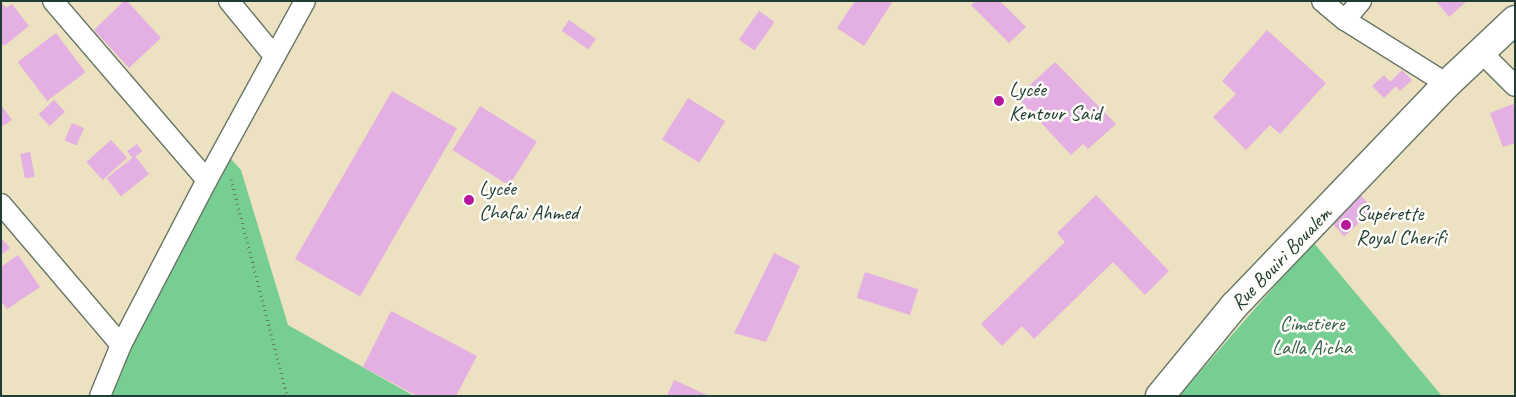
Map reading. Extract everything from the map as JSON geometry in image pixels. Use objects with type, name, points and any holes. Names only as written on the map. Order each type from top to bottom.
[{"type":"main road","name":"Rue Bouiri Boualem","points":[[1160,396],[1234,306],[1447,84],[1515,20]]},
{"type":"street","points":[[53,1],[207,180]]},
{"type":"street","points":[[229,1],[275,57]]},
{"type":"street","points":[[100,396],[121,345],[207,180],[305,1]]},
{"type":"street","points":[[1322,1],[1345,20],[1447,84]]},
{"type":"street","points":[[1345,20],[1361,1]]},
{"type":"street","points":[[1481,52],[1515,86]]},
{"type":"street","points":[[1,204],[121,345]]},
{"type":"path","points":[[224,150],[287,396]]},
{"type":"green space","points":[[223,150],[241,170],[288,325],[414,396],[99,396]]},
{"type":"green space","name":"Cimetiere Lalla Aicha","points":[[1313,242],[1442,396],[1179,396]]},
{"type":"building","points":[[124,1],[127,1],[161,38],[129,68],[94,30]]},
{"type":"building","points":[[855,1],[893,1],[864,46],[837,28]]},
{"type":"building","points":[[975,1],[1000,1],[1026,27],[1009,43],[971,5]]},
{"type":"building","points":[[1436,1],[1467,1],[1449,17]]},
{"type":"building","points":[[1,2],[6,8],[12,4],[29,26],[4,46],[1,43]]},
{"type":"building","points":[[759,11],[775,22],[754,51],[739,40]]},
{"type":"building","points":[[569,20],[596,39],[589,50],[562,31]]},
{"type":"building","points":[[1267,30],[1326,83],[1280,134],[1270,125],[1246,150],[1213,117],[1236,94],[1222,81]]},
{"type":"building","points":[[56,33],[85,72],[47,101],[18,62]]},
{"type":"building","points":[[1055,62],[1116,124],[1088,149],[1083,144],[1071,155],[1017,97]]},
{"type":"building","points":[[1402,70],[1412,80],[1400,91],[1396,86],[1384,98],[1372,86],[1384,75],[1390,82]]},
{"type":"building","points":[[392,91],[457,128],[360,297],[295,259]]},
{"type":"building","points":[[688,98],[725,121],[699,163],[662,140]]},
{"type":"building","points":[[54,100],[65,112],[50,126],[39,114]]},
{"type":"building","points":[[1513,104],[1515,109],[1515,143],[1503,147],[1490,113]]},
{"type":"building","points":[[1,105],[12,120],[1,127]]},
{"type":"building","points":[[480,106],[537,142],[509,186],[452,150]]},
{"type":"building","points":[[72,123],[84,128],[77,146],[65,140]]},
{"type":"building","points":[[111,140],[127,158],[103,180],[86,162]]},
{"type":"building","points":[[137,144],[142,151],[133,158],[127,151]]},
{"type":"building","points":[[30,152],[35,177],[25,178],[20,154]]},
{"type":"building","points":[[135,156],[149,174],[121,196],[107,178]]},
{"type":"building","points":[[1355,189],[1374,210],[1344,237],[1325,216]]},
{"type":"building","points":[[1096,195],[1169,271],[1145,295],[1113,262],[1034,339],[1022,326],[1002,346],[981,324],[1065,242],[1057,233]]},
{"type":"building","points":[[1,238],[10,248],[1,255]]},
{"type":"building","points":[[774,253],[800,266],[766,342],[734,333]]},
{"type":"building","points":[[18,255],[40,287],[7,309],[1,301],[1,267]]},
{"type":"building","points":[[865,272],[918,289],[910,315],[857,298]]},
{"type":"building","points":[[391,311],[477,356],[456,396],[417,396],[363,367]]},
{"type":"building","points":[[674,380],[709,396],[667,396]]},
{"type":"place","name":"Lycée Kentour Said","points":[[999,101]]},
{"type":"place","name":"Lycée Chafai Ahmed","points":[[469,200]]},
{"type":"place","name":"Supérette Royal Cherifi","points":[[1346,225]]}]
